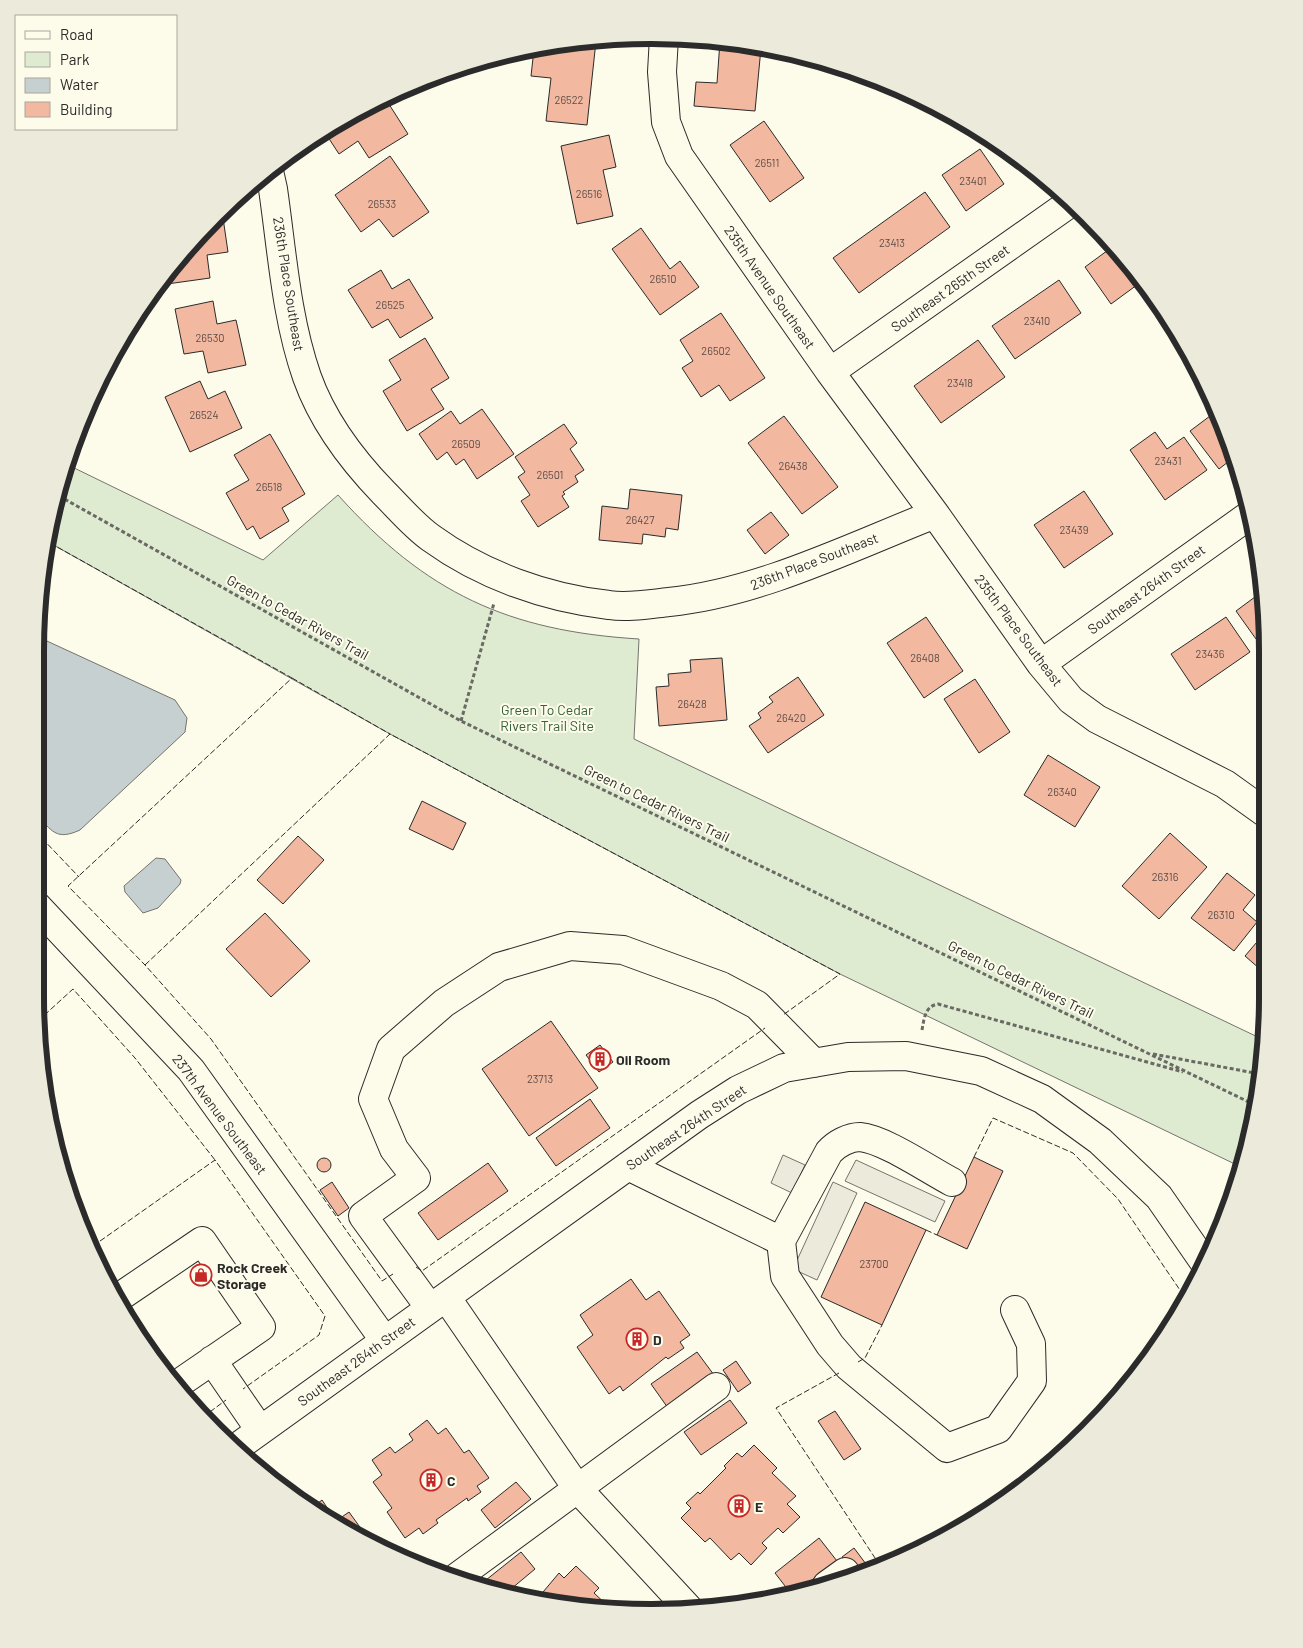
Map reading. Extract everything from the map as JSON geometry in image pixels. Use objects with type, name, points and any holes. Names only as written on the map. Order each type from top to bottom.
[{"type":"street","name":"235th Avenue Southeast","points":[[664,44],[662,72],[666,122],[679,156],[830,372],[935,514]]},
{"type":"street","name":"236th Place Southeast","points":[[271,179],[295,339],[308,379],[344,448],[359,467],[430,537],[469,561],[501,576],[550,594],[611,606],[671,602],[754,585],[935,514]]},
{"type":"street","name":"Southeast 265th Street","points":[[830,372],[1065,207]]},
{"type":"street","name":"235th Place Southeast","points":[[935,514],[1041,664],[1071,700],[1097,720],[1225,784],[1259,808]]},
{"type":"street","name":"Southeast 264th Street","points":[[1041,664],[1245,518]]},
{"type":"street","name":"237th Avenue Southeast","points":[[44,914],[191,1070],[385,1341]]},
{"type":"street","points":[[684,1603],[577,1488],[438,1302],[363,1216],[416,1178],[394,1149],[373,1099],[391,1049],[444,1003],[499,967],[570,946],[623,950],[721,986],[757,1005],[814,1063]]},
{"type":"street","name":"Southeast 264th Street","points":[[241,1444],[628,1166],[738,1090],[784,1068],[848,1057],[906,1056],[981,1072],[1042,1099],[1100,1141],[1158,1198],[1200,1257]]},
{"type":"street","points":[[952,1182],[873,1139],[858,1137],[836,1145],[829,1152],[781,1241],[785,1276],[830,1345],[849,1367],[948,1448],[998,1429],[1032,1381],[1031,1344],[1015,1310]]},
{"type":"street","points":[[628,1166],[781,1241]]},
{"type":"street","points":[[123,1295],[202,1240],[261,1326],[182,1381]]},
{"type":"street","points":[[212,1360],[260,1430]]},
{"type":"street","points":[[461,1574],[716,1387]]},
{"type":"path","name":"Green to Cedar Rivers Trail","points":[[63,498],[461,721],[1250,1103]]},
{"type":"path","points":[[461,721],[501,576]]},
{"type":"path","points":[[916,1058],[925,1013],[933,1005],[938,1004],[1193,1075]]},
{"type":"path","points":[[1150,1053],[1254,1073]]},
{"type":"green space","name":"Green To Cedar Rivers Trail Site","points":[[72,467],[263,560],[338,495],[371,529],[404,558],[437,582],[472,601],[509,616],[549,627],[592,635],[639,639],[634,739],[1258,1037],[1248,1115],[1236,1164],[840,974],[390,734],[53,545],[64,494]]},
{"type":"shaded area","points":[[783,1155],[805,1165],[792,1193],[771,1183]]},
{"type":"shaded area","points":[[856,1160],[945,1201],[935,1222],[845,1181]]},
{"type":"shaded area","points":[[833,1182],[857,1193],[817,1280],[793,1269]]},
{"type":"water","points":[[44,640],[175,700],[187,718],[185,732],[80,830],[65,835],[51,829],[44,822]]},
{"type":"water","points":[[156,858],[165,859],[181,880],[180,884],[158,908],[143,913],[125,892],[124,886]]},
{"type":"building","points":[[595,47],[587,125],[546,121],[551,78],[531,76],[533,55]]},
{"type":"building","points":[[720,48],[760,54],[755,111],[694,106],[696,82],[717,83]]},
{"type":"building","points":[[389,104],[408,134],[369,158],[358,141],[339,154],[328,137]]},
{"type":"building","points":[[764,121],[804,178],[770,202],[730,145]]},
{"type":"building","points":[[609,135],[616,167],[603,170],[613,216],[577,224],[561,146]]},
{"type":"building","points":[[980,149],[1004,184],[966,211],[942,175]]},
{"type":"building","points":[[390,156],[429,212],[393,237],[379,219],[361,232],[335,195]]},
{"type":"building","points":[[925,192],[950,227],[859,293],[833,258]]},
{"type":"building","points":[[223,221],[228,252],[207,255],[210,278],[168,284]]},
{"type":"building","points":[[641,228],[670,269],[680,261],[699,287],[660,315],[612,249]]},
{"type":"building","points":[[1108,250],[1136,285],[1111,304],[1085,267]]},
{"type":"building","points":[[381,270],[392,289],[409,279],[433,318],[400,338],[388,319],[372,328],[348,290]]},
{"type":"building","points":[[1059,280],[1081,313],[1015,359],[992,326]]},
{"type":"building","points":[[213,301],[217,324],[236,320],[246,365],[208,373],[203,351],[184,354],[175,309]]},
{"type":"building","points":[[721,313],[765,378],[730,401],[719,385],[701,397],[682,368],[693,361],[680,340]]},
{"type":"building","points":[[425,338],[449,378],[431,389],[444,409],[407,431],[383,391],[401,380],[389,360]]},
{"type":"building","points":[[978,340],[1005,377],[941,423],[914,386]]},
{"type":"building","points":[[200,381],[208,399],[225,391],[242,428],[190,452],[165,397]]},
{"type":"building","points":[[482,409],[514,454],[477,479],[464,459],[456,465],[447,452],[437,460],[419,434],[451,411],[460,424]]},
{"type":"building","points":[[1211,415],[1229,461],[1219,469],[1190,431]]},
{"type":"building","points":[[784,416],[838,487],[802,514],[748,443]]},
{"type":"building","points":[[564,424],[577,443],[570,449],[584,470],[575,476],[578,482],[563,492],[565,494],[562,496],[569,507],[538,527],[521,501],[530,495],[518,477],[525,472],[515,457]]},
{"type":"building","points":[[1155,432],[1167,449],[1184,437],[1207,470],[1165,500],[1130,450]]},
{"type":"building","points":[[270,434],[305,494],[282,508],[289,521],[260,539],[253,526],[247,530],[226,493],[249,480],[234,455]]},
{"type":"building","points":[[630,489],[682,495],[678,530],[666,528],[665,537],[643,534],[642,544],[599,540],[602,506],[628,509]]},
{"type":"building","points":[[1084,491],[1113,534],[1064,568],[1034,525]]},
{"type":"building","points":[[771,512],[789,535],[765,554],[747,530]]},
{"type":"building","points":[[1256,596],[1259,637],[1256,639],[1236,611]]},
{"type":"building","points":[[926,617],[963,671],[924,698],[887,643]]},
{"type":"building","points":[[1226,617],[1250,652],[1195,690],[1171,654]]},
{"type":"building","points":[[722,658],[727,720],[659,726],[656,687],[669,686],[668,674],[691,672],[690,660]]},
{"type":"building","points":[[798,677],[824,715],[768,753],[749,726],[761,718],[758,713],[773,702],[769,697]]},
{"type":"building","points":[[975,679],[1010,732],[979,753],[944,699]]},
{"type":"building","points":[[1048,755],[1100,787],[1075,827],[1024,795]]},
{"type":"building","points":[[422,801],[466,823],[453,850],[409,829]]},
{"type":"building","points":[[1170,833],[1207,867],[1159,919],[1122,886]]},
{"type":"building","points":[[298,836],[324,860],[283,904],[257,880]]},
{"type":"building","points":[[1227,873],[1255,895],[1243,910],[1257,922],[1234,951],[1191,918]]},
{"type":"building","points":[[265,913],[310,961],[271,997],[226,949]]},
{"type":"building","points":[[1259,940],[1259,968],[1245,956]]},
{"type":"building","points":[[551,1021],[598,1088],[529,1136],[482,1069]]},
{"type":"building","name":"Oil Room","points":[[600,1045],[613,1062],[599,1072],[586,1055]]},
{"type":"building","points":[[590,1099],[610,1128],[556,1166],[536,1138]]},
{"type":"building","points":[[974,1157],[1003,1171],[967,1249],[937,1235]]},
{"type":"building","points":[[321,1158],[327,1158],[331,1165],[327,1172],[321,1172],[317,1168],[317,1162]]},
{"type":"building","points":[[488,1163],[508,1191],[438,1240],[418,1213]]},
{"type":"building","points":[[332,1182],[349,1208],[338,1216],[320,1190]]},
{"type":"building","points":[[865,1202],[926,1230],[882,1325],[821,1297]]},
{"type":"building","name":"D","points":[[631,1279],[646,1300],[659,1291],[690,1335],[680,1342],[684,1348],[668,1359],[666,1357],[623,1391],[620,1386],[609,1394],[577,1347],[593,1335],[580,1315]]},
{"type":"building","points":[[697,1352],[714,1375],[668,1408],[651,1384]]},
{"type":"building","points":[[736,1361],[751,1383],[738,1392],[723,1370]]},
{"type":"building","points":[[730,1400],[747,1423],[701,1455],[684,1432]]},
{"type":"building","points":[[835,1411],[861,1449],[844,1460],[818,1421]]},
{"type":"building","name":"C","points":[[427,1420],[438,1434],[446,1428],[464,1453],[469,1450],[489,1478],[477,1486],[481,1492],[468,1501],[467,1498],[436,1520],[438,1523],[423,1534],[419,1528],[405,1538],[387,1512],[392,1508],[373,1482],[382,1475],[372,1460],[390,1447],[395,1453],[413,1440],[409,1434]]},
{"type":"building","name":"E","points":[[754,1445],[777,1468],[772,1473],[796,1496],[787,1504],[800,1517],[783,1533],[778,1528],[762,1543],[767,1548],[751,1565],[739,1553],[731,1560],[710,1538],[705,1542],[681,1518],[691,1508],[686,1503],[698,1492],[700,1494],[726,1468],[724,1466],[737,1453],[742,1457]]},
{"type":"building","points":[[516,1482],[531,1499],[495,1528],[481,1510]]},
{"type":"building","points":[[322,1500],[330,1512],[317,1504]]},
{"type":"building","points":[[349,1512],[363,1531],[340,1518]]},
{"type":"building","points":[[819,1538],[837,1561],[805,1585],[787,1589],[775,1573]]},
{"type":"building","points":[[854,1548],[866,1565],[851,1570],[842,1557]]},
{"type":"building","points":[[521,1552],[535,1569],[512,1588],[486,1580]]},
{"type":"building","points":[[576,1566],[599,1588],[594,1593],[604,1602],[541,1594],[559,1573],[564,1578]]},
{"type":"fence","points":[[53,545],[292,678],[68,886],[145,965],[211,1039],[382,1281],[393,1274]]},
{"type":"fence","points":[[292,678],[390,734]]},
{"type":"fence","points":[[145,965],[390,734],[840,974],[783,1015]]},
{"type":"fence","points":[[44,840],[79,877]]},
{"type":"fence","points":[[44,1015],[73,989],[135,1058],[215,1160],[214,1162]]},
{"type":"fence","points":[[416,1267],[422,1271],[765,1028]]},
{"type":"fence","points":[[974,1157],[993,1118],[1073,1153],[1118,1199],[1182,1293]]},
{"type":"fence","points":[[96,1244],[215,1160],[325,1316],[319,1335],[243,1389]]},
{"type":"fence","points":[[926,1230],[937,1235]]},
{"type":"fence","points":[[858,1362],[865,1358],[882,1325]]},
{"type":"fence","points":[[839,1373],[776,1408],[877,1561]]},
{"type":"fence","points":[[209,1412],[226,1400]]},
{"type":"place","name":"Oil Room","points":[[600,1059]]},
{"type":"place","name":"Rock Creek Storage","points":[[201,1275]]},
{"type":"place","name":"D","points":[[637,1339]]},
{"type":"place","name":"C","points":[[431,1480]]},
{"type":"place","name":"E","points":[[739,1506]]}]
